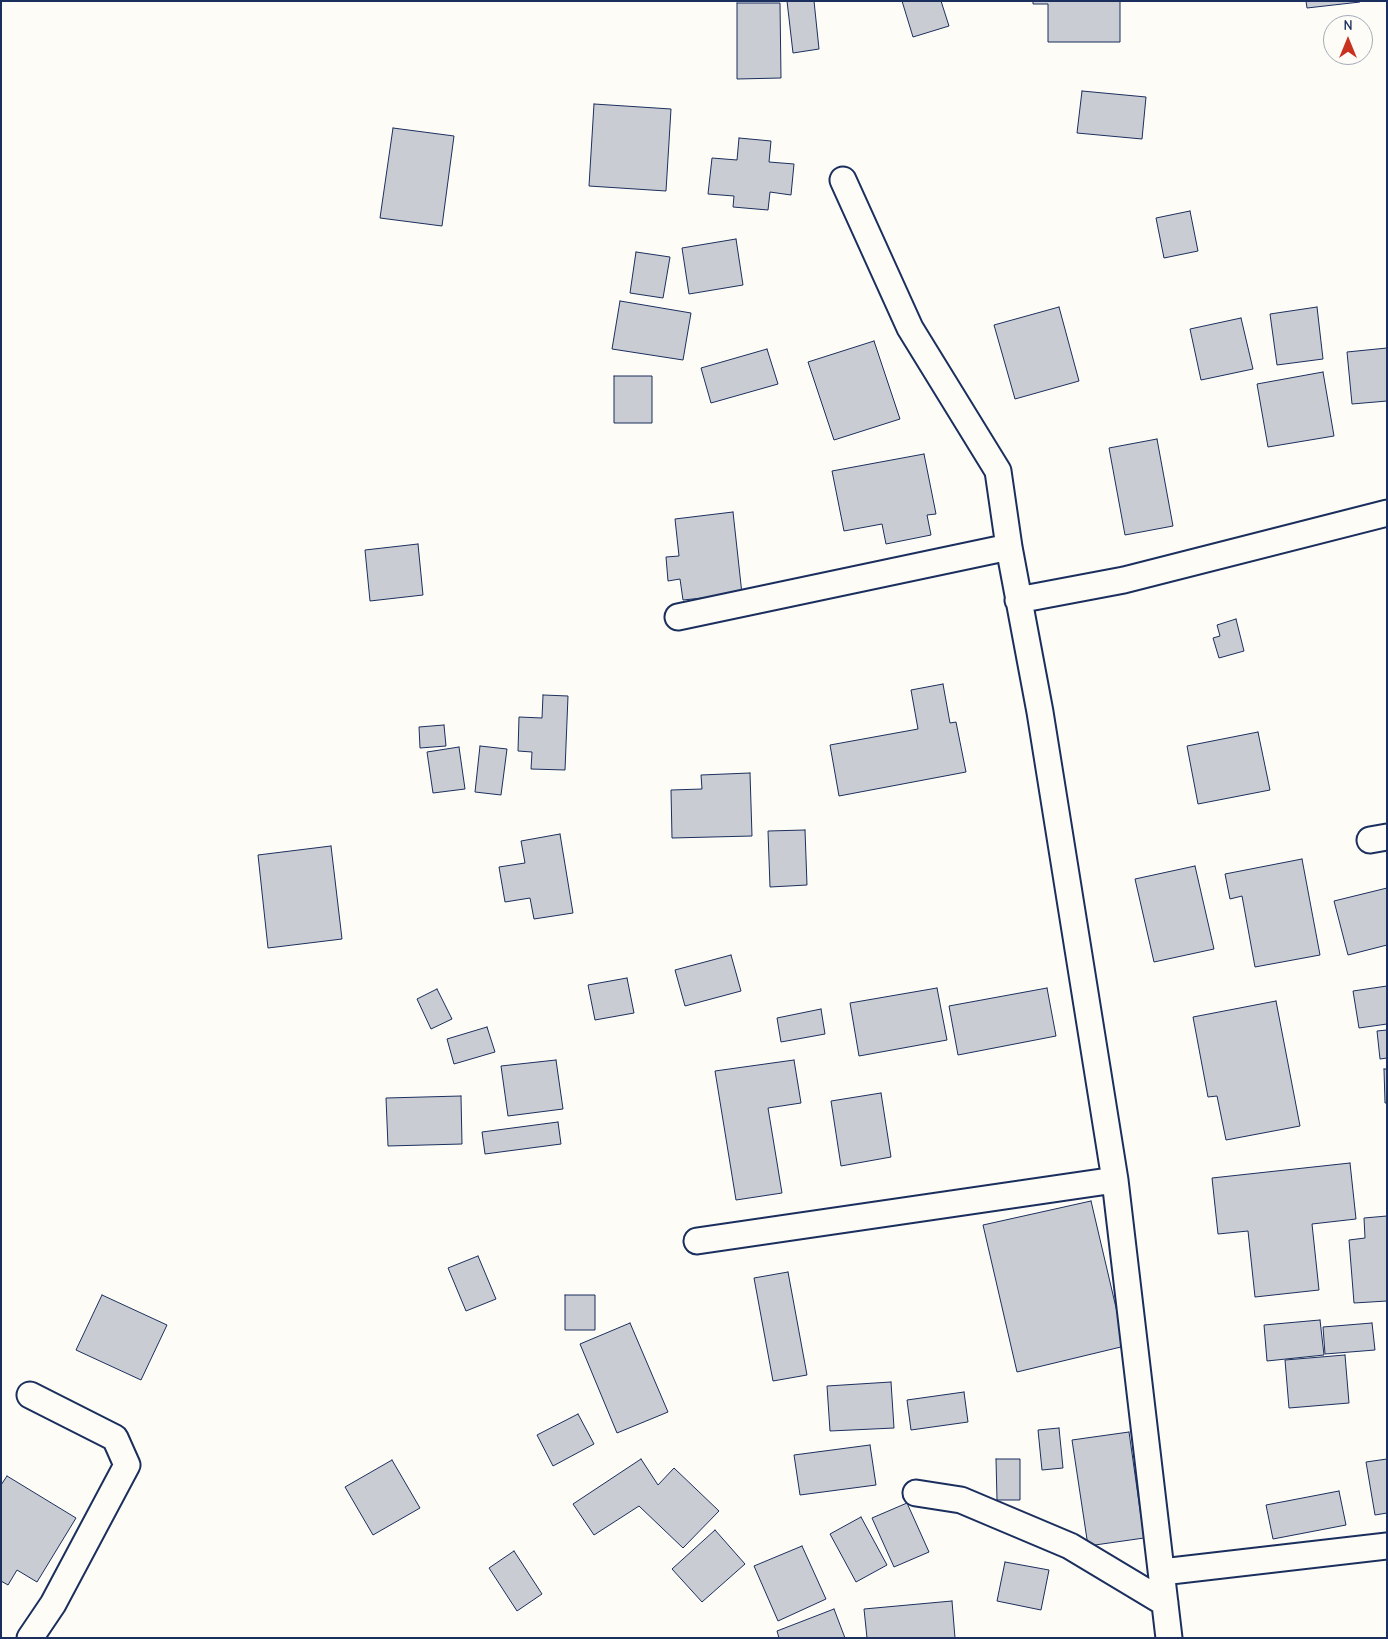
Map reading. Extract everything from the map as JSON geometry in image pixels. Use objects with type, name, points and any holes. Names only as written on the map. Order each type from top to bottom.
[{"type":"street","points":[[843,180],[910,328],[998,471],[1018,600],[1040,712],[1116,1180],[1169,1638]]},
{"type":"street","points":[[1018,600],[1124,580],[1387,513]]},
{"type":"street","points":[[678,617],[1009,547]]},
{"type":"street","points":[[697,1241],[1116,1180]]},
{"type":"street","points":[[30,1395],[115,1438],[128,1465],[53,1604],[30,1638]]},
{"type":"street","points":[[916,1493],[961,1500],[1070,1546],[1165,1602]]},
{"type":"street","points":[[1162,1572],[1387,1546]]},
{"type":"building","points":[[787,1],[814,1],[819,49],[793,53]]},
{"type":"building","points":[[902,1],[941,1],[949,26],[913,37]]},
{"type":"building","points":[[1033,1],[1120,1],[1120,42],[1048,42],[1048,4],[1033,4]]},
{"type":"building","points":[[1306,1],[1360,1],[1360,2],[1307,8]]},
{"type":"building","points":[[737,3],[780,3],[781,78],[737,79]]},
{"type":"building","points":[[1082,91],[1146,97],[1142,139],[1077,133]]},
{"type":"building","points":[[594,104],[671,109],[666,191],[589,186]]},
{"type":"building","points":[[393,128],[454,136],[442,226],[380,218]]},
{"type":"building","points":[[739,138],[771,141],[769,162],[794,164],[791,195],[770,192],[768,210],[733,207],[734,196],[708,194],[712,158],[737,160]]},
{"type":"building","points":[[1190,211],[1198,251],[1164,258],[1156,218]]},
{"type":"building","points":[[736,239],[743,285],[689,294],[682,248]]},
{"type":"building","points":[[636,252],[670,257],[663,298],[630,293]]},
{"type":"building","points":[[620,301],[691,313],[683,360],[612,349]]},
{"type":"building","points":[[1059,307],[1079,381],[1015,399],[994,325]]},
{"type":"building","points":[[1317,307],[1323,359],[1277,365],[1270,314]]},
{"type":"building","points":[[1241,318],[1253,369],[1201,380],[1190,329]]},
{"type":"building","points":[[874,341],[900,419],[834,440],[808,362]]},
{"type":"building","points":[[1387,348],[1387,401],[1352,404],[1347,352]]},
{"type":"building","points":[[767,349],[778,384],[711,403],[701,368]]},
{"type":"building","points":[[1323,372],[1334,436],[1268,447],[1257,384]]},
{"type":"building","points":[[614,376],[652,376],[652,423],[614,423]]},
{"type":"building","points":[[1157,439],[1173,526],[1125,535],[1109,448]]},
{"type":"building","points":[[924,454],[936,514],[927,515],[931,535],[886,544],[882,524],[844,531],[832,471]]},
{"type":"building","points":[[733,512],[742,594],[683,600],[680,579],[668,581],[666,557],[679,556],[675,519]]},
{"type":"building","points":[[418,544],[423,595],[370,601],[365,550]]},
{"type":"building","points":[[1236,619],[1244,651],[1219,658],[1213,638],[1220,636],[1217,625]]},
{"type":"building","points":[[943,684],[950,723],[956,722],[966,772],[839,796],[830,745],[918,729],[911,690]]},
{"type":"building","points":[[543,695],[568,696],[565,770],[531,769],[532,752],[518,751],[519,717],[542,718]]},
{"type":"building","points":[[444,725],[446,746],[420,748],[419,727]]},
{"type":"building","points":[[1258,732],[1270,790],[1198,804],[1187,746]]},
{"type":"building","points":[[480,746],[507,749],[501,795],[475,792]]},
{"type":"building","points":[[459,747],[465,789],[433,793],[427,752]]},
{"type":"building","points":[[750,773],[752,836],[672,838],[671,790],[702,789],[701,775]]},
{"type":"building","points":[[805,830],[807,885],[770,887],[768,831]]},
{"type":"building","points":[[560,834],[573,913],[534,919],[530,898],[505,902],[499,867],[525,863],[521,841]]},
{"type":"building","points":[[331,846],[342,939],[268,948],[258,855]]},
{"type":"building","points":[[1302,859],[1320,955],[1255,967],[1242,896],[1230,899],[1225,874]]},
{"type":"building","points":[[1195,866],[1214,949],[1154,962],[1135,879]]},
{"type":"building","points":[[1387,888],[1387,945],[1348,955],[1334,901]]},
{"type":"building","points":[[731,955],[741,991],[685,1006],[675,970]]},
{"type":"building","points":[[627,978],[634,1013],[595,1020],[588,985]]},
{"type":"building","points":[[1387,986],[1387,1024],[1359,1028],[1353,991]]},
{"type":"building","points":[[937,988],[947,1040],[859,1056],[850,1003]]},
{"type":"building","points":[[1047,988],[1056,1036],[958,1055],[949,1006]]},
{"type":"building","points":[[437,989],[452,1019],[431,1029],[417,999]]},
{"type":"building","points":[[1276,1001],[1300,1126],[1226,1140],[1217,1096],[1208,1097],[1193,1017]]},
{"type":"building","points":[[821,1009],[825,1034],[781,1042],[777,1018]]},
{"type":"building","points":[[487,1027],[495,1052],[454,1064],[447,1039]]},
{"type":"building","points":[[1387,1030],[1387,1058],[1380,1059],[1377,1031]]},
{"type":"building","points":[[556,1060],[563,1109],[508,1116],[501,1066]]},
{"type":"building","points":[[794,1060],[801,1103],[768,1108],[782,1193],[736,1200],[715,1071]]},
{"type":"building","points":[[1384,1069],[1387,1069],[1387,1103],[1385,1103]]},
{"type":"building","points":[[881,1093],[891,1157],[841,1166],[831,1101]]},
{"type":"building","points":[[461,1096],[462,1144],[388,1146],[386,1098]]},
{"type":"building","points":[[558,1122],[561,1144],[485,1154],[482,1132]]},
{"type":"building","points":[[1350,1163],[1356,1219],[1312,1224],[1319,1290],[1255,1297],[1248,1231],[1218,1234],[1212,1178]]},
{"type":"building","points":[[1091,1201],[1125,1346],[1017,1372],[983,1225]]},
{"type":"building","points":[[1387,1216],[1387,1301],[1354,1303],[1349,1240],[1365,1238],[1364,1218]]},
{"type":"building","points":[[478,1256],[496,1299],[466,1311],[448,1268]]},
{"type":"building","points":[[788,1272],[807,1375],[773,1381],[754,1278]]},
{"type":"building","points":[[102,1295],[167,1325],[141,1380],[76,1350]]},
{"type":"building","points":[[565,1295],[595,1295],[595,1330],[565,1330]]},
{"type":"building","points":[[1320,1320],[1324,1355],[1267,1361],[1264,1325]]},
{"type":"building","points":[[630,1323],[668,1412],[617,1433],[580,1344]]},
{"type":"building","points":[[1372,1323],[1375,1350],[1325,1354],[1323,1327]]},
{"type":"building","points":[[1345,1355],[1349,1403],[1289,1408],[1285,1360]]},
{"type":"building","points":[[891,1382],[894,1428],[830,1431],[827,1386]]},
{"type":"building","points":[[964,1392],[968,1422],[911,1430],[907,1400]]},
{"type":"building","points":[[578,1414],[594,1444],[553,1466],[537,1435]]},
{"type":"building","points":[[1059,1428],[1063,1468],[1042,1470],[1038,1430]]},
{"type":"building","points":[[1129,1432],[1144,1538],[1088,1546],[1072,1440]]},
{"type":"building","points":[[870,1445],[876,1485],[800,1495],[794,1455]]},
{"type":"building","points":[[641,1459],[658,1485],[674,1468],[719,1511],[683,1548],[639,1506],[594,1535],[573,1504]]},
{"type":"building","points":[[996,1459],[1020,1459],[1020,1500],[997,1500]]},
{"type":"building","points":[[1387,1459],[1387,1513],[1375,1515],[1366,1462]]},
{"type":"building","points":[[392,1460],[420,1508],[373,1535],[345,1487]]},
{"type":"building","points":[[7,1476],[76,1518],[37,1582],[17,1570],[8,1585],[1,1581],[1,1485]]},
{"type":"building","points":[[1339,1491],[1346,1525],[1273,1539],[1266,1505]]},
{"type":"building","points":[[907,1503],[929,1552],[894,1567],[872,1518]]},
{"type":"building","points":[[861,1517],[887,1565],[856,1582],[830,1534]]},
{"type":"building","points":[[715,1530],[745,1564],[702,1602],[672,1569]]},
{"type":"building","points":[[802,1546],[826,1599],[778,1621],[754,1566]]},
{"type":"building","points":[[514,1551],[542,1594],[517,1611],[489,1568]]},
{"type":"building","points":[[1005,1562],[1049,1570],[1041,1610],[997,1601]]},
{"type":"building","points":[[952,1601],[955,1638],[867,1638],[864,1609]]},
{"type":"building","points":[[834,1609],[845,1638],[779,1638],[777,1631]]}]
